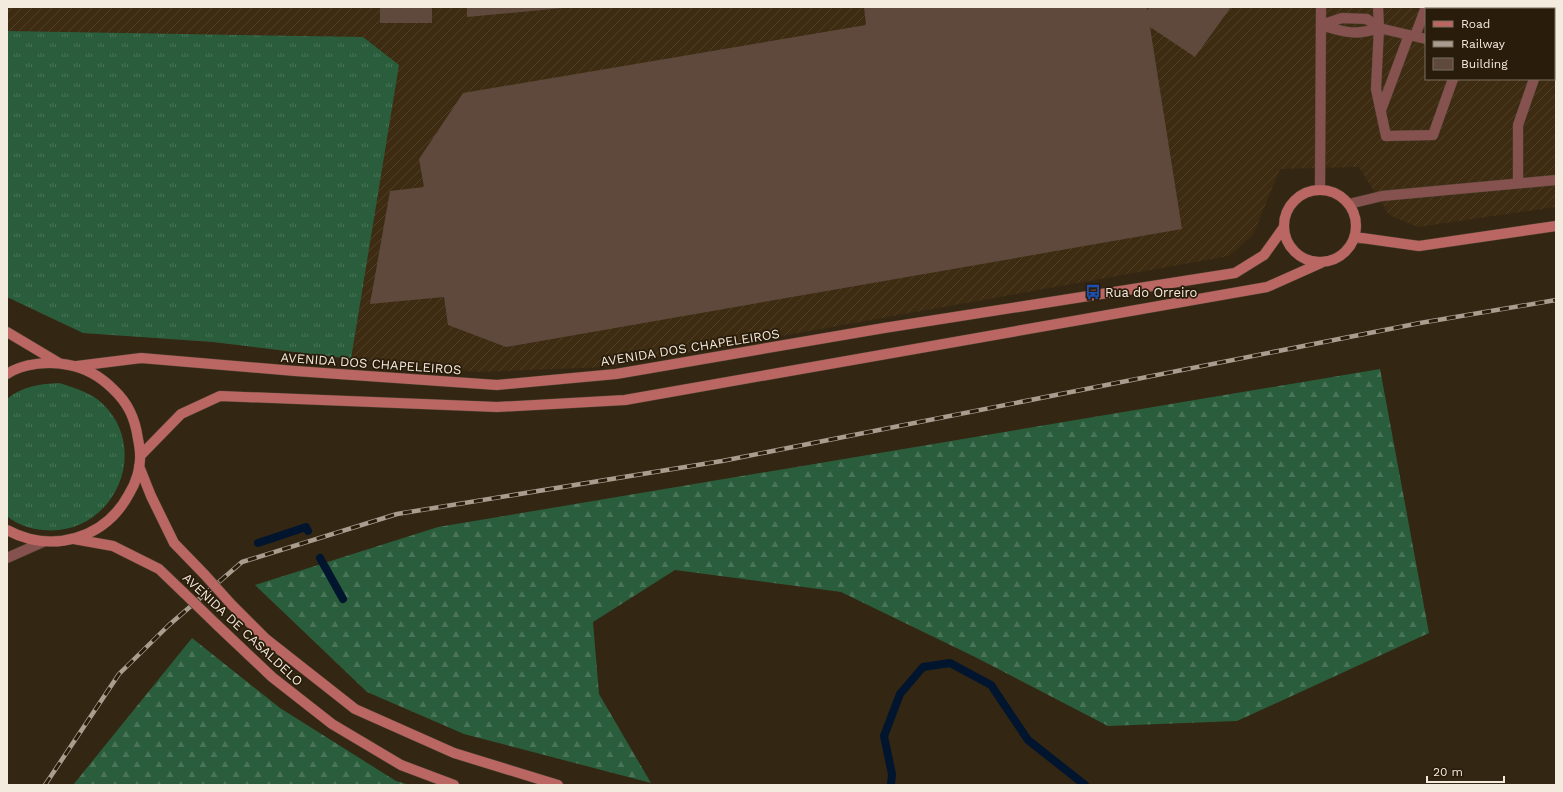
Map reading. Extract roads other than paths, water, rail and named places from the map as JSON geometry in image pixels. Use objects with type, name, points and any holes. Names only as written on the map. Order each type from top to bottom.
[{"type":"street","points":[[140,455],[181,414],[220,396],[497,407],[625,400],[1267,288],[1342,255],[1350,247],[1355,237],[1357,225],[1355,214],[1349,204],[1341,196],[1331,191],[1320,189],[1321,7]]},
{"type":"street","points":[[1378,7],[1379,28],[1376,89],[1386,136],[1433,135],[1453,80]]},
{"type":"street","points":[[1380,111],[1425,9]]},
{"type":"street","points":[[1321,25],[1342,18],[1367,18],[1379,28],[1425,39]]},
{"type":"street","points":[[1321,25],[1342,32],[1366,33],[1379,28]]},
{"type":"street","points":[[1518,183],[1518,125],[1534,80]]},
{"type":"street","points":[[1349,204],[1382,196],[1556,180]]},
{"type":"street","name":"AVENIDA DOS CHAPELEIROS","points":[[77,366],[141,358],[295,371],[497,385],[616,374],[884,328],[1235,273],[1264,255],[1284,227],[1285,215],[1290,205],[1298,196],[1308,191],[1320,189]]},
{"type":"street","points":[[1355,237],[1419,246],[1556,226]]},
{"type":"street","points":[[1284,227],[1286,238],[1291,248],[1299,256],[1310,261],[1321,263]]},
{"type":"street","points":[[7,332],[59,363]]},
{"type":"street","points":[[7,374],[33,364],[59,363],[77,366],[103,379],[124,400],[136,426],[140,455],[134,486],[124,504],[110,520],[93,532],[74,539],[43,542],[7,558]]},
{"type":"street","name":"AVENIDA DE CASALDELO","points":[[139,466],[151,496],[174,543],[266,639],[355,708],[454,753],[558,785]]},
{"type":"street","points":[[7,530],[19,536],[43,542]]},
{"type":"street","name":"AVENIDA DE CASALDELO","points":[[74,539],[113,546],[159,569],[272,677],[332,724],[401,765],[454,785]]},
{"type":"waterway","points":[[258,543],[306,527],[308,531]]},
{"type":"waterway","points":[[320,558],[343,599]]},
{"type":"waterway","points":[[891,785],[892,774],[884,736],[900,694],[923,667],[950,663],[991,685],[1028,740],[1085,785]]},
{"type":"railway","points":[[45,785],[119,674],[169,625],[242,562],[397,514],[722,461],[1420,323],[1556,300]]},
{"type":"place","name":"Rua do Orreiro","points":[[1093,292]]}]
